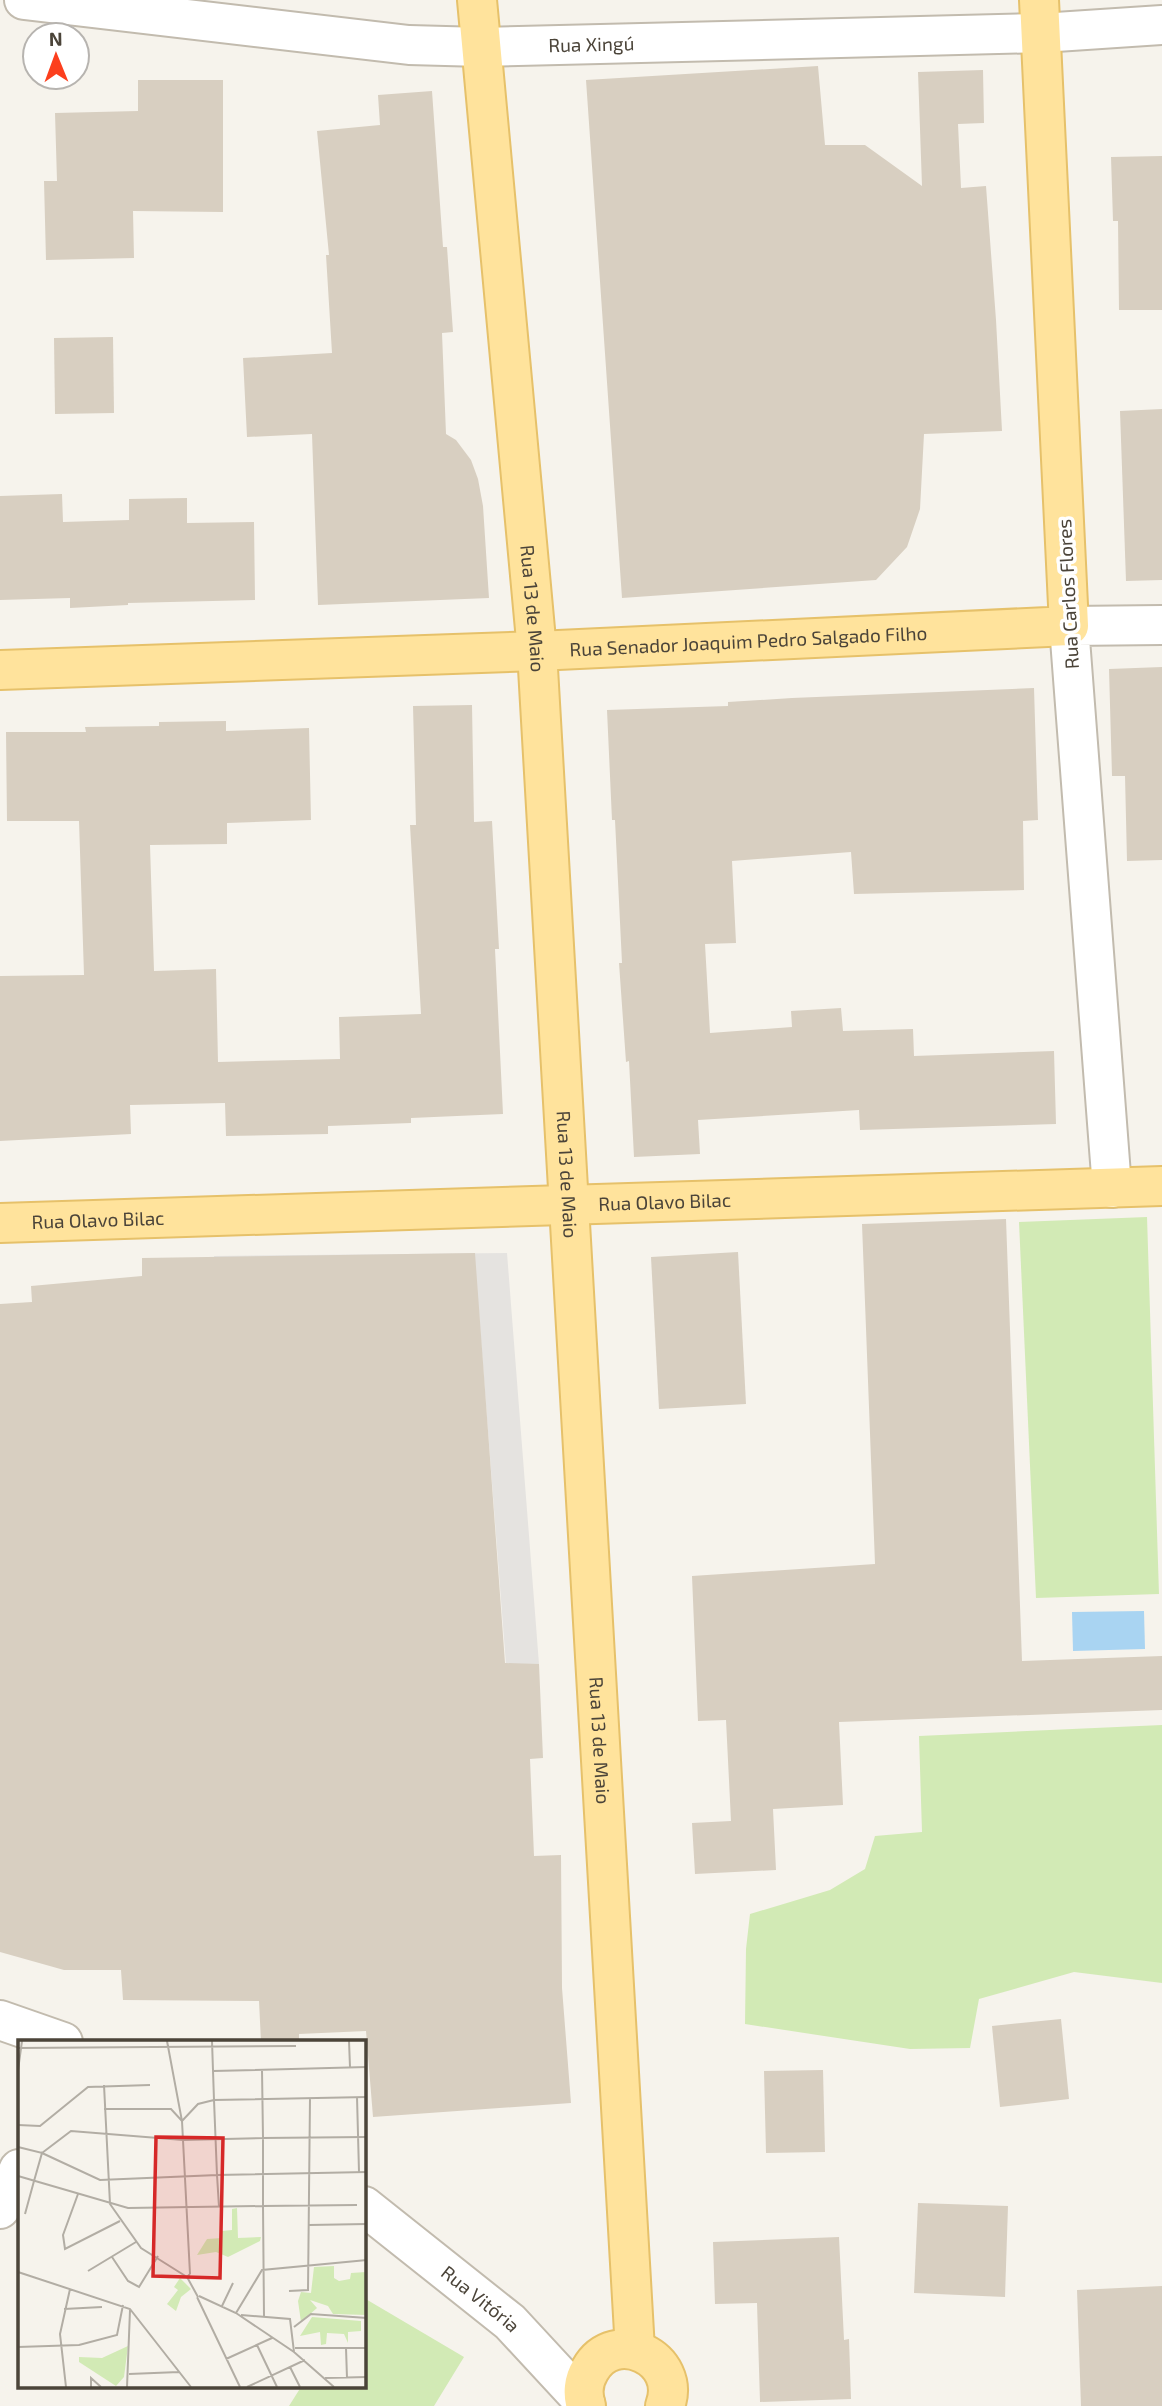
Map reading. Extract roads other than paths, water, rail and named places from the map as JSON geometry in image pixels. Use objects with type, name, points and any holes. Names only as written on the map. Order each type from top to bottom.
[{"type":"main road","name":"Rua 13 de Maio","points":[[477,0],[537,651],[635,2350]]},
{"type":"main road","name":"Rua Carlos Flores","points":[[1040,16],[1069,626]]},
{"type":"main road","name":"Rua Senador Joaquim Pedro Salgado Filho","points":[[0,670],[537,651],[1069,626]]},
{"type":"main road","name":"Rua Olavo Bilac","points":[[0,1223],[1162,1186]]},
{"type":"main road","points":[[586,2405],[583,2389],[586,2376],[593,2364],[603,2355],[616,2350],[635,2350],[655,2361],[668,2385],[667,2404]]},
{"type":"street","name":"Rua Xingú","points":[[24,0],[409,45],[482,47],[1040,16],[1162,25]]},
{"type":"street","name":"Rua Senador Joaquim Pedro Salgado Filho","points":[[1069,626],[1162,625]]},
{"type":"street","name":"Rua Carlos Flores","points":[[1069,626],[1112,1188]]},
{"type":"street","points":[[0,2020],[57,2040]]},
{"type":"street","points":[[0,2209],[18,2171]]},
{"type":"street","name":"Rua Vitória","points":[[366,2208],[510,2322],[586,2405]]},
{"type":"water","points":[[1144,1611],[1145,1649],[1073,1651],[1072,1612]]}]
